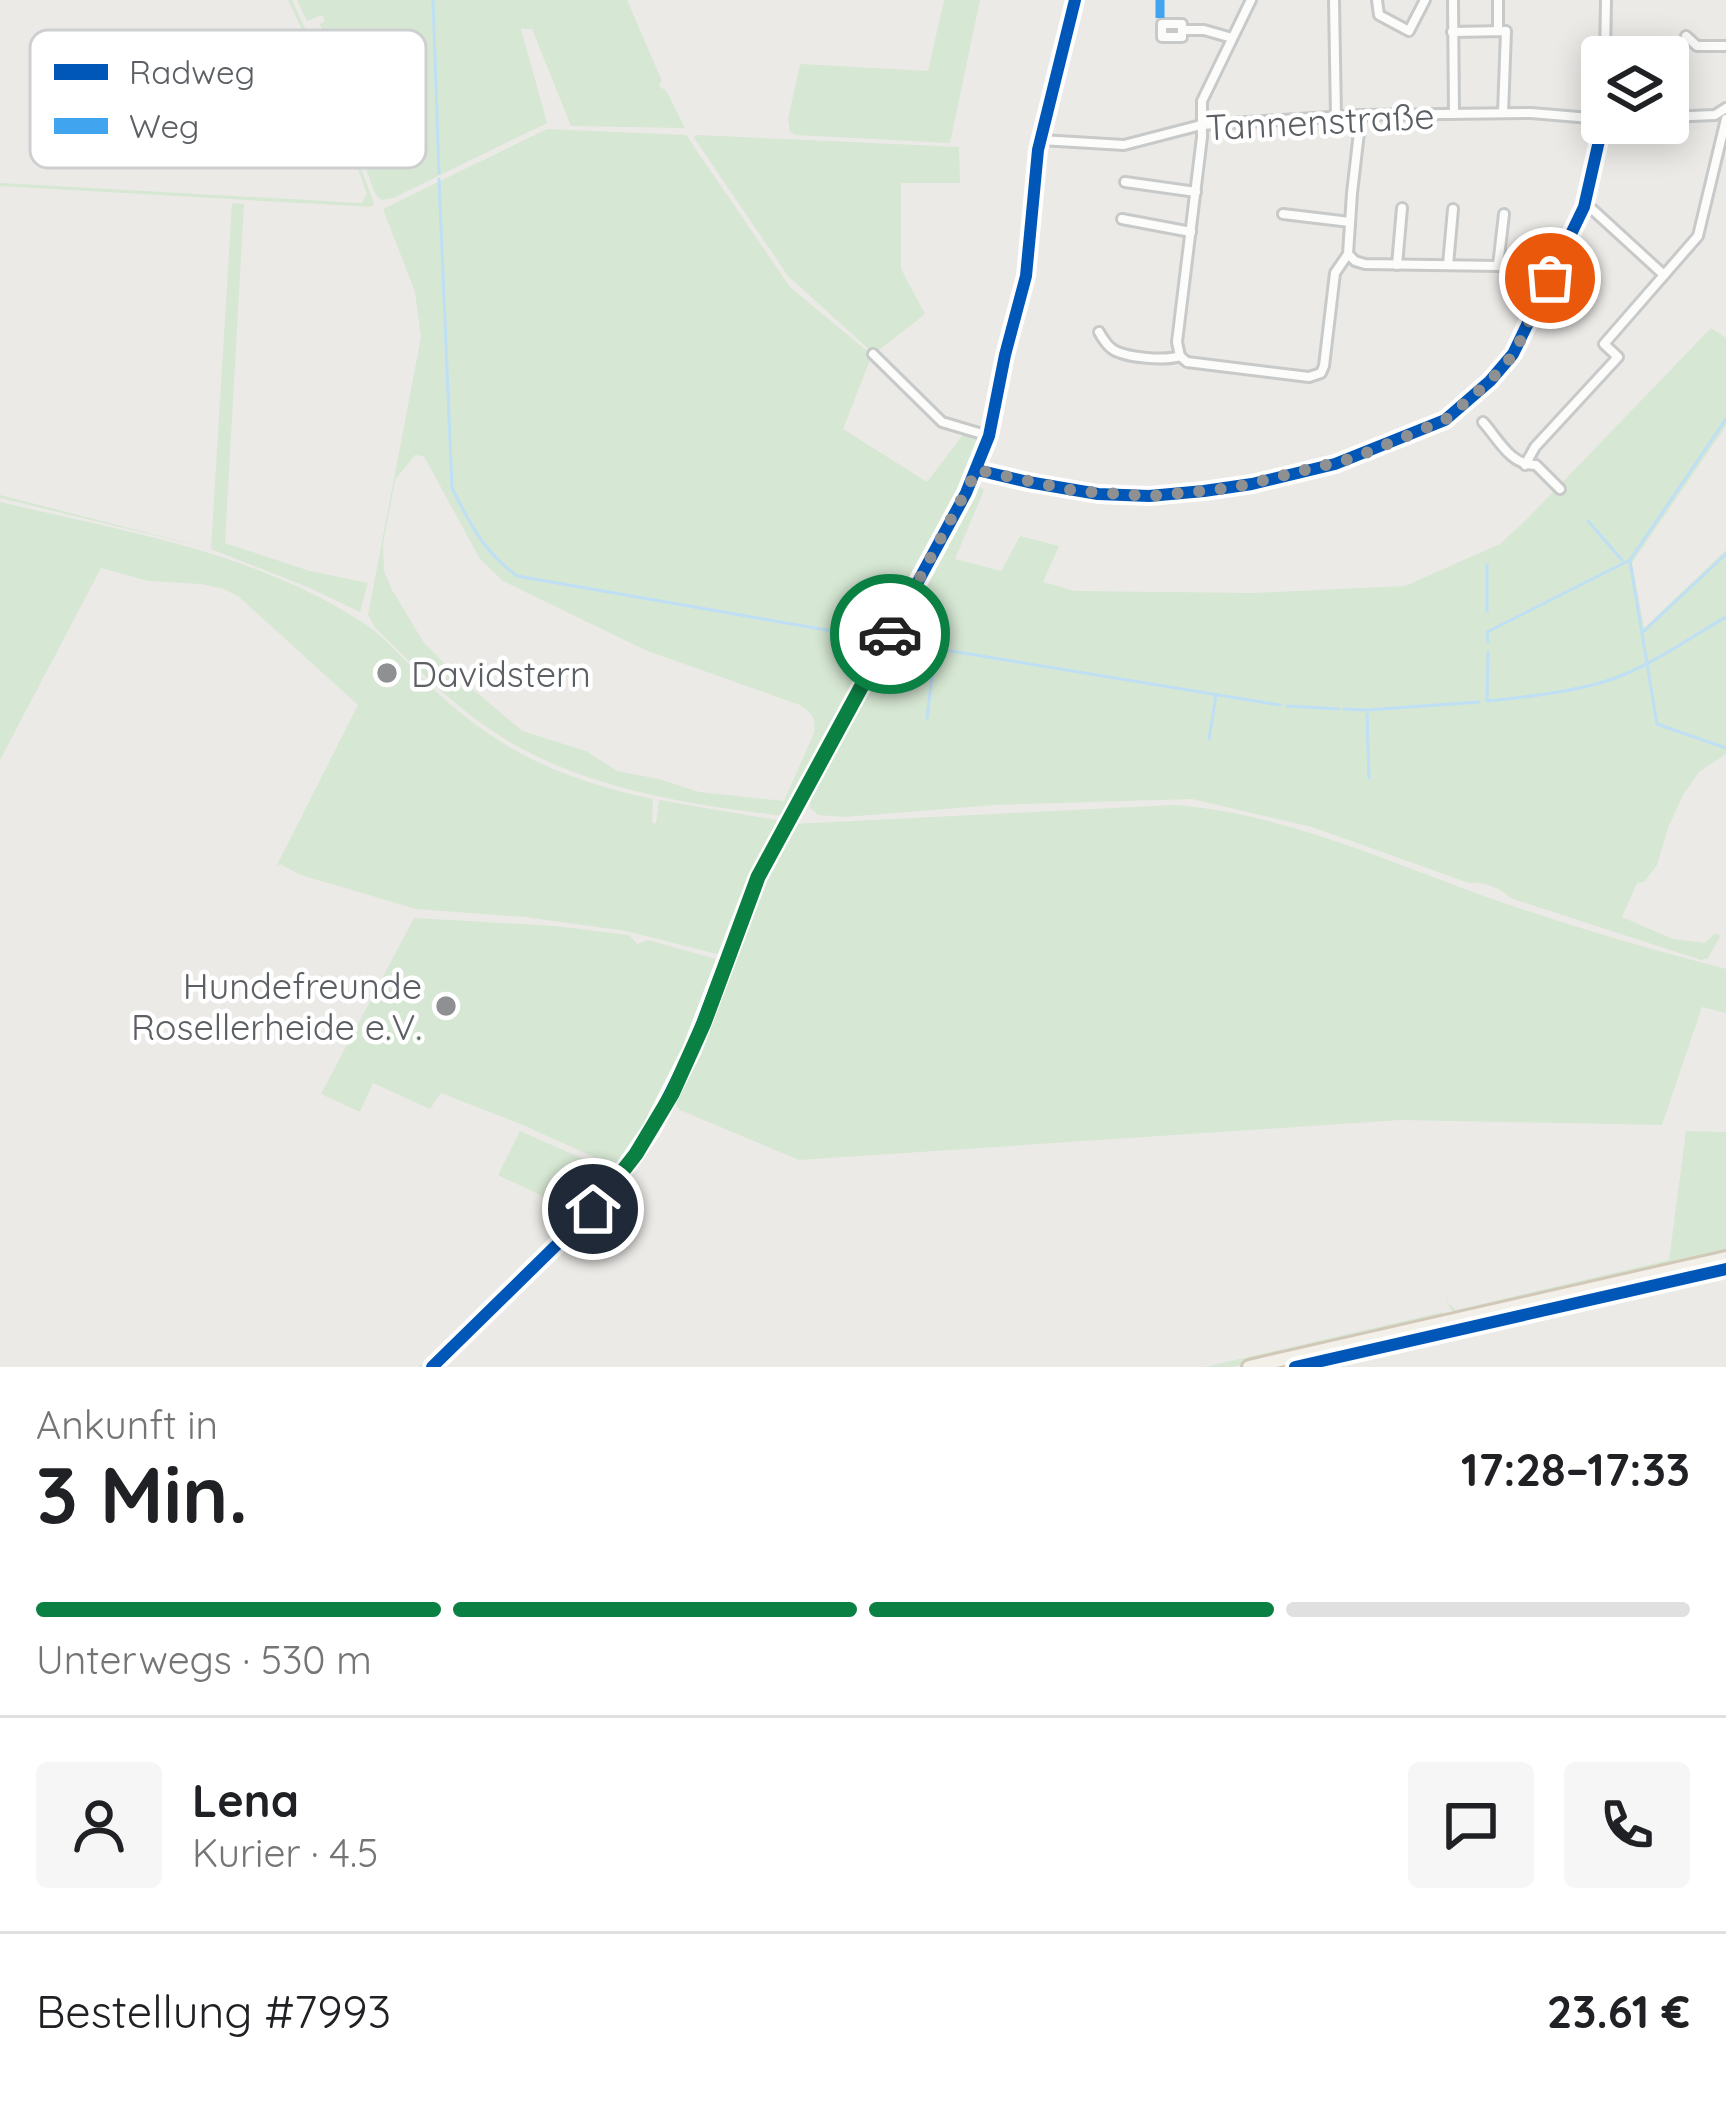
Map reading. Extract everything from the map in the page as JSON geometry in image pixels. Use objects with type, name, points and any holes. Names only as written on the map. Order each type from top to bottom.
[{"type":"main road","points":[[1249,1367],[1726,1258]]},
{"type":"street","points":[[431,1367],[581,1222],[636,1154],[686,1066],[753,887],[977,470],[1028,266],[1036,166],[1075,0]]},
{"type":"street","points":[[1179,354],[1202,101],[1251,0]]},
{"type":"street","points":[[1334,0],[1336,117]]},
{"type":"street","points":[[1377,0],[1379,15],[1409,31],[1425,0]]},
{"type":"street","points":[[1453,0],[1454,114]]},
{"type":"street","points":[[1498,0],[1498,31]]},
{"type":"street","points":[[1605,36],[1606,0]]},
{"type":"street","points":[[1182,30],[1232,38]]},
{"type":"street","points":[[1453,32],[1506,31],[1503,113]]},
{"type":"street","points":[[1689,39],[1697,46],[1726,46]]},
{"type":"street","points":[[1689,116],[1715,115],[1726,108]]},
{"type":"street","name":"Tannenstraße","points":[[1041,140],[1129,145],[1202,125],[1361,115],[1503,113],[1581,119]]},
{"type":"street","points":[[1179,354],[1192,364],[1318,375],[1324,366],[1335,273],[1348,254],[1361,115]]},
{"type":"street","points":[[1525,465],[1535,447],[1618,357],[1604,344],[1698,236],[1726,119]]},
{"type":"street","points":[[977,470],[1076,491],[1150,496],[1232,488],[1354,458],[1445,420],[1514,354],[1584,207],[1597,144]]},
{"type":"street","points":[[1125,182],[1196,192]]},
{"type":"street","points":[[1584,207],[1664,275]]},
{"type":"street","points":[[1397,265],[1402,208]]},
{"type":"street","points":[[1448,265],[1453,209]]},
{"type":"street","points":[[1282,214],[1350,222]]},
{"type":"street","points":[[1498,266],[1504,214]]},
{"type":"street","points":[[1122,219],[1191,232]]},
{"type":"street","points":[[1348,254],[1365,264],[1498,266],[1550,278]]},
{"type":"street","points":[[1099,332],[1119,352],[1164,359],[1179,354]]},
{"type":"street","points":[[873,354],[941,422],[989,436]]},
{"type":"street","points":[[1484,422],[1515,461],[1536,465],[1560,489]]},
{"type":"green space","points":[[288,0],[292,0],[302,30]]},
{"type":"green space","points":[[297,0],[627,0],[662,81],[659,84],[685,128],[571,126],[532,29],[521,29],[547,123],[381,200],[366,168],[426,168],[426,30],[322,30],[322,15],[307,21]]},
{"type":"green space","points":[[944,0],[980,0],[950,143],[790,132],[788,119],[800,64],[928,71]]},
{"type":"green space","points":[[547,129],[686,135],[790,287],[872,355],[843,429],[927,482],[965,432],[981,441],[963,484],[783,816],[635,791],[527,751],[478,721],[376,629],[368,615],[421,337],[415,292],[383,209]],"holes":[[[415,455],[423,456],[480,559],[503,581],[645,650],[808,711],[814,733],[784,801],[699,792],[617,771],[586,751],[522,731],[456,675],[424,643],[384,571],[383,544],[395,480]]]},
{"type":"green space","points":[[697,135],[959,147],[960,183],[901,183],[901,269],[925,314],[874,354],[788,276],[699,145]]},
{"type":"green space","points":[[361,168],[374,204],[371,207],[0,183],[362,203],[367,194]]},
{"type":"green space","points":[[232,203],[244,204],[225,543],[310,571],[368,583],[360,612],[211,549]]},
{"type":"green space","points":[[1711,328],[1726,338],[1726,426],[1632,563],[1644,628],[1726,550],[1726,754],[1699,772],[1683,795],[1657,865],[1644,882],[1637,883],[1622,917],[1673,939],[1705,943],[1714,934],[1721,935],[1708,958],[1701,960],[1510,898],[1491,886],[1469,883],[1312,827],[1192,799],[995,805],[844,817],[818,815],[810,808],[811,792],[978,486],[984,490],[955,559],[1001,571],[1020,536],[1059,546],[1043,582],[1075,591],[1254,593],[1405,586],[1500,544]]},
{"type":"green space","points":[[0,495],[211,549],[0,498]]},
{"type":"green space","points":[[0,502],[187,547],[321,598],[372,629],[442,697],[490,735],[566,774],[653,799],[652,822],[656,824],[659,800],[776,820],[779,824],[752,874],[722,952],[626,931],[416,909],[301,875],[280,864],[276,867],[358,705],[239,597],[224,589],[148,581],[101,568],[0,760]]},
{"type":"green space","points":[[1174,805],[1295,828],[1548,918],[1726,969],[1726,1013],[1702,1007],[1662,1125],[1400,1120],[799,1160],[680,1110],[675,1102],[700,1052],[754,903],[794,824]]},
{"type":"green space","points":[[414,918],[629,935],[637,944],[648,940],[716,959],[676,1070],[650,1121],[618,1168],[441,1093],[430,1109],[373,1083],[360,1112],[321,1094]]},
{"type":"green space","points":[[520,1131],[613,1175],[552,1242],[419,1367],[576,1212],[498,1175]]},
{"type":"green space","points":[[1686,1131],[1726,1132],[1726,1254],[1458,1315],[1451,1309],[1445,1296],[1456,1310],[1669,1260]]},
{"type":"green space","points":[[1443,1312],[1440,1319],[1232,1367],[1205,1367]]},
{"type":"waterway","points":[[433,0],[439,173]]},
{"type":"waterway","points":[[439,179],[452,488],[495,557],[517,576],[872,638]]},
{"type":"waterway","points":[[1488,642],[1487,632],[1630,560],[1726,419]]},
{"type":"waterway","points":[[1588,521],[1622,560]]},
{"type":"waterway","points":[[1643,632],[1726,554]]},
{"type":"waterway","points":[[1630,561],[1657,724],[1726,748]]},
{"type":"waterway","points":[[1487,565],[1487,611]]},
{"type":"waterway","points":[[1488,652],[1487,701],[1536,695],[1618,677],[1726,617]]},
{"type":"waterway","points":[[902,643],[1280,705]]},
{"type":"waterway","points":[[927,718],[935,648]]},
{"type":"waterway","points":[[1209,739],[1216,695]]},
{"type":"waterway","points":[[1344,709],[1479,702]]},
{"type":"waterway","points":[[1287,706],[1339,709]]},
{"type":"waterway","points":[[1367,714],[1369,778]]},
{"type":"marked path","points":[[1160,0],[1162,24]]},
{"type":"cycle path","points":[[432,1367],[581,1221],[652,1129],[692,1050],[758,877],[966,493],[989,436],[1026,276],[1038,150],[1075,0]]},
{"type":"cycle path","points":[[977,470],[1098,494],[1204,491],[1335,464],[1445,420],[1513,354],[1584,207],[1598,144]]},
{"type":"cycle path","points":[[1295,1367],[1726,1269]]},
{"type":"way so far","points":[[890,634],[977,470],[1076,491],[1150,496],[1232,488],[1354,458],[1459,410],[1514,354],[1550,278]]},
{"type":"place","name":"Davidstern","points":[[387,673]]},
{"type":"place","name":"Hundefreunde Rosellerheide e.V.","points":[[446,1006]]},
{"type":"route","points":[[593,1209],[636,1154],[672,1094],[758,877],[890,634]]}]
